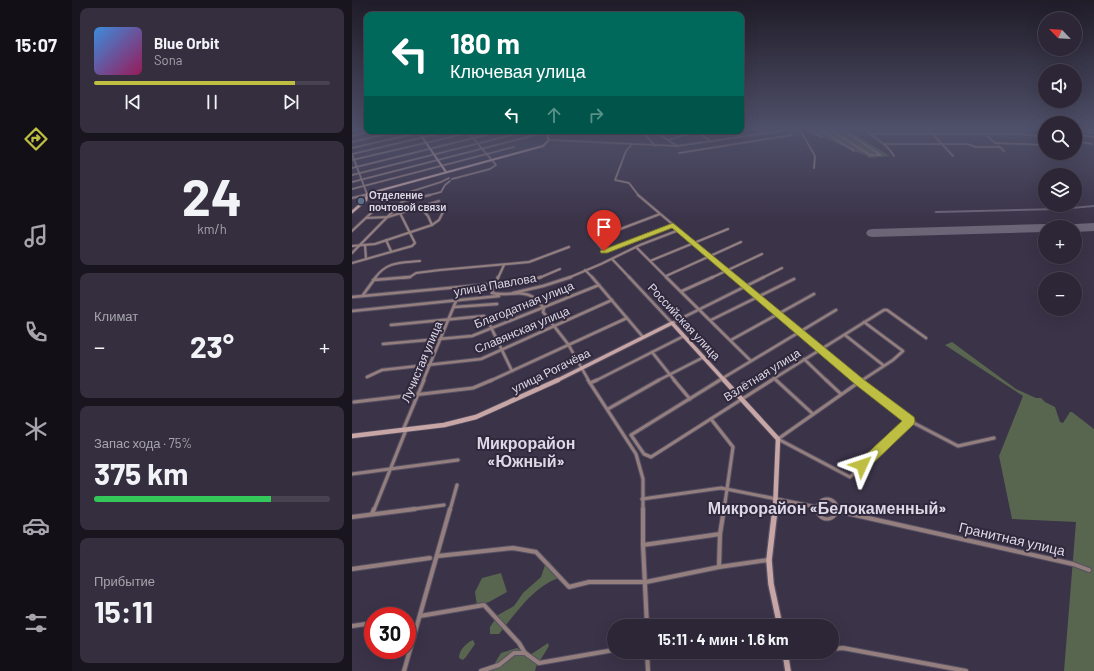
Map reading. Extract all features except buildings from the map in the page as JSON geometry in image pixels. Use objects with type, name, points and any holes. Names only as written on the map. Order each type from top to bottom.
[{"type":"street","points":[[352,212],[366,200],[367,194],[354,161]]},
{"type":"street","points":[[352,168],[379,161]]},
{"type":"street","points":[[352,175],[405,161]]},
{"type":"street","points":[[352,182],[432,161]]},
{"type":"street","points":[[438,161],[450,179]]},
{"type":"street","points":[[352,190],[459,161]]},
{"type":"street","points":[[352,198],[487,161]]},
{"type":"street","points":[[352,231],[386,199],[494,167],[496,165],[493,161]]},
{"type":"street","points":[[622,161],[615,180],[629,183],[640,197],[727,271],[860,382],[910,421],[958,446],[994,438]]},
{"type":"street","points":[[814,168],[815,161]]},
{"type":"street","points":[[403,201],[441,192],[450,179]]},
{"type":"street","points":[[352,253],[414,190]]},
{"type":"street","points":[[366,218],[388,217],[439,201]]},
{"type":"street","points":[[352,246],[365,245],[386,240],[432,225],[439,220],[446,206]]},
{"type":"street","points":[[420,207],[428,216],[432,225]]},
{"type":"street","points":[[352,263],[412,246],[415,243],[400,213]]},
{"type":"street","points":[[660,214],[594,239],[604,251],[673,225]]},
{"type":"street","points":[[650,261],[728,229]]},
{"type":"street","name":"улица Павлова","points":[[352,311],[456,301],[533,290],[612,259],[679,230]]},
{"type":"street","points":[[386,240],[391,252]]},
{"type":"street","points":[[666,276],[741,242]]},
{"type":"street","points":[[365,245],[366,259]]},
{"type":"street","points":[[373,280],[410,277],[416,273],[504,265],[533,260],[569,247]]},
{"type":"street","points":[[636,248],[711,320],[751,361]]},
{"type":"street","points":[[682,292],[762,254]]},
{"type":"street","name":"Российская улица","points":[[612,259],[778,439]]},
{"type":"street","points":[[363,296],[382,268],[395,264],[420,262]]},
{"type":"street","points":[[504,265],[492,293],[502,295],[520,294],[532,296],[544,308],[543,312],[568,344],[581,369],[636,454],[643,479],[643,545],[647,619]]},
{"type":"street","name":"улица Рогачёва","points":[[352,436],[444,425],[476,418],[581,369],[782,268]]},
{"type":"street","points":[[352,296],[533,280],[560,269]]},
{"type":"street","points":[[584,270],[599,285],[644,338]]},
{"type":"street","points":[[711,320],[794,279]]},
{"type":"street","name":"Благодатная улица","points":[[382,344],[472,336],[599,285]]},
{"type":"street","points":[[730,340],[814,294]]},
{"type":"street","name":"Славянская улица","points":[[367,377],[382,370],[473,361],[612,300]]},
{"type":"street","name":"Лучистая улица","points":[[372,514],[418,393],[456,301]]},
{"type":"street","points":[[454,307],[497,304]]},
{"type":"street","points":[[652,352],[690,399],[751,361],[801,333],[836,310]]},
{"type":"street","name":"Взлётная улица","points":[[690,399],[631,435],[644,454],[652,457],[741,398],[884,310],[887,310],[926,338]]},
{"type":"street","points":[[391,325],[484,316],[486,317],[502,348],[512,371]]},
{"type":"street","points":[[354,402],[418,393],[473,388],[626,318]]},
{"type":"street","points":[[778,439],[883,365],[893,360],[903,351],[864,322]]},
{"type":"street","points":[[845,335],[883,365]]},
{"type":"street","points":[[590,383],[684,336]]},
{"type":"street","points":[[608,409],[669,374],[704,357]]},
{"type":"street","points":[[804,359],[842,394]]},
{"type":"street","points":[[774,378],[812,414]]},
{"type":"street","points":[[710,419],[733,447],[728,490],[720,534],[719,567]]},
{"type":"street","points":[[778,439],[850,477],[910,421]]},
{"type":"street","points":[[778,439],[776,498],[769,560],[771,584],[778,619]]},
{"type":"street","points":[[352,474],[458,460]]},
{"type":"street","points":[[404,671],[457,485]]},
{"type":"street","name":"Гранитная улица","points":[[642,502],[641,499],[721,488],[817,507]]},
{"type":"street","name":"Гранитная улица","points":[[826,499],[835,505],[837,511],[833,518],[824,518],[820,515],[817,507],[820,501],[826,499]]},
{"type":"street","points":[[352,517],[444,505]]},
{"type":"street","name":"Гранитная улица","points":[[837,511],[1073,564],[1089,570]]},
{"type":"street","points":[[643,545],[720,534]]},
{"type":"street","points":[[438,556],[513,548],[536,552],[569,588],[589,582],[646,582],[719,567],[769,560]]},
{"type":"street","points":[[352,569],[430,558]]},
{"type":"street","points":[[420,616],[484,605],[519,643],[525,653],[539,663],[607,651]]},
{"type":"street","points":[[352,626],[364,624]]},
{"type":"street","points":[[839,648],[966,671]]},
{"type":"street","points":[[481,671],[501,664],[514,653],[525,653]]},
{"type":"street","points":[[648,659],[648,671]]},
{"type":"street","points":[[786,659],[788,671]]},
{"type":"green space","points":[[952,342],[1016,389],[1036,398],[1041,398],[1045,402],[1055,407],[1060,422],[1063,423],[1070,412],[1072,412],[1094,429],[1094,671],[1064,671],[1076,522],[1012,519],[999,456],[1023,396],[945,345]]},
{"type":"green space","points":[[549,561],[562,577],[543,586],[527,600],[499,634],[490,634],[490,627],[498,615],[514,606],[523,593],[541,577],[545,565]]},
{"type":"green space","points":[[501,573],[507,592],[489,602],[477,606],[475,592],[482,578]]},
{"type":"green space","points":[[473,640],[475,644],[466,657],[463,660],[459,658],[463,647]]},
{"type":"green space","points":[[548,643],[549,646],[535,671],[490,671],[501,653],[517,648],[530,655]]},
{"type":"taxiway","points":[[936,212],[1060,209],[1094,206]]},
{"type":"runway","points":[[1082,228],[1094,227]]},
{"type":"runway","points":[[872,233],[1038,228]]},
{"type":"place","name":"Отделение почтовой связи","points":[[361,201]]},
{"type":"district","name":"Микрорайон «Южный»","points":[[526,452]]},
{"type":"district","name":"Микрорайон «Белокаменный»","points":[[827,508]]},
{"type":"route","points":[[604,251],[642,238],[673,225],[860,382],[910,421],[862,465]]}]
